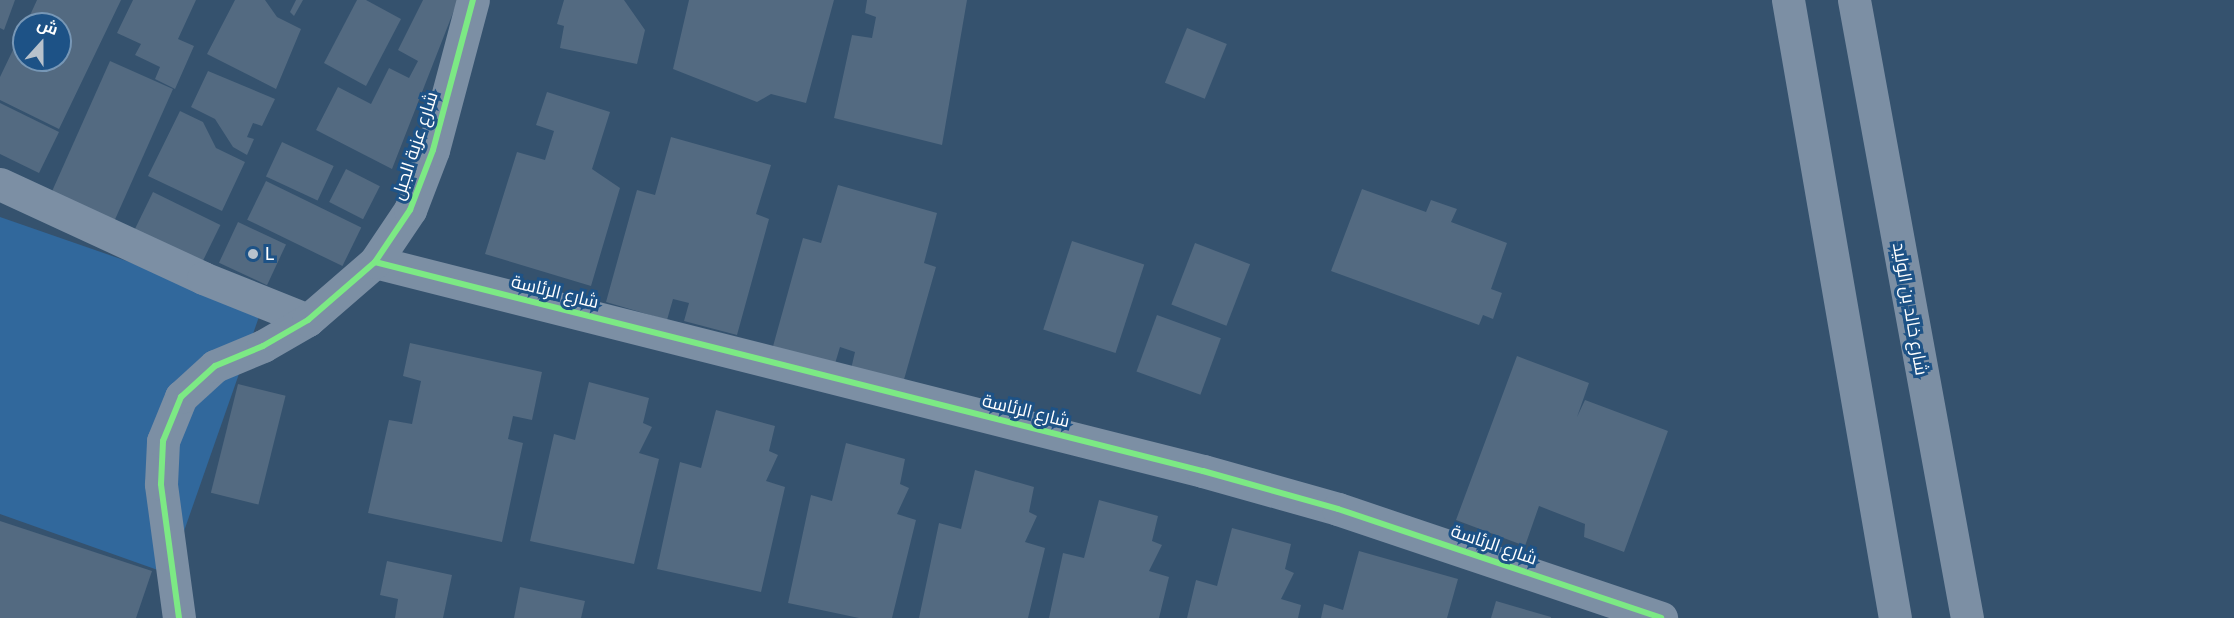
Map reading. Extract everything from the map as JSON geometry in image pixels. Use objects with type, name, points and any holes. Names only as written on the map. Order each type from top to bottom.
[{"type":"street","name":"شارع عزبة الجبل","points":[[179,618],[161,484],[163,441],[181,398],[215,366],[263,346],[308,320],[375,262],[410,210],[433,150],[473,0]]},
{"type":"street","points":[[1788,0],[1896,618]]},
{"type":"street","name":"شارع خالد بن الوليد","points":[[1854,0],[1967,618]]},
{"type":"street","points":[[0,184],[203,278],[308,320]]},
{"type":"street","name":"شارع الرئاسة","points":[[375,262],[1203,471],[1338,509],[1661,618]]},
{"type":"shaded area","points":[[0,217],[262,308],[169,574],[0,514]]},
{"type":"building","points":[[0,0],[15,0],[4,30],[0,28]]},
{"type":"building","points":[[37,0],[121,0],[59,129],[0,100],[0,77],[12,52],[12,72],[72,72],[72,12],[32,12]]},
{"type":"building","points":[[133,0],[196,0],[178,39],[194,46],[175,89],[155,79],[160,67],[135,55],[141,44],[117,33]]},
{"type":"building","points":[[235,0],[265,0],[277,17],[301,29],[276,89],[207,54]]},
{"type":"building","points":[[296,0],[303,0],[294,16],[290,12]]},
{"type":"building","points":[[357,0],[366,0],[401,19],[366,86],[324,63]]},
{"type":"building","points":[[423,0],[458,0],[392,169],[316,130],[338,87],[371,104],[389,68],[409,78],[418,61],[398,50]]},
{"type":"building","points":[[564,0],[624,0],[645,30],[637,64],[560,48],[564,26],[557,24]]},
{"type":"building","points":[[689,0],[834,0],[806,103],[771,94],[757,102],[673,69]]},
{"type":"building","points":[[867,0],[967,0],[942,145],[834,118],[852,35],[872,38],[876,17],[865,13]]},
{"type":"building","points":[[1187,28],[1227,44],[1205,99],[1165,83]]},
{"type":"building","points":[[110,61],[173,89],[114,222],[51,194]]},
{"type":"building","points":[[208,71],[275,99],[262,126],[253,123],[247,137],[254,139],[247,155],[233,147],[215,119],[191,107]]},
{"type":"building","points":[[547,92],[610,112],[592,169],[620,188],[591,286],[485,254],[517,152],[545,160],[554,131],[536,125]]},
{"type":"building","points":[[0,103],[59,132],[39,173],[0,154]]},
{"type":"building","points":[[180,111],[203,122],[216,148],[245,162],[222,211],[148,176]]},
{"type":"building","points":[[671,137],[771,165],[756,214],[769,219],[737,335],[684,321],[689,303],[673,299],[667,320],[606,302],[637,190],[655,195]]},
{"type":"building","points":[[282,142],[334,166],[318,201],[266,176]]},
{"type":"building","points":[[346,169],[380,186],[363,219],[329,202]]},
{"type":"building","points":[[266,181],[361,227],[342,266],[247,220]]},
{"type":"building","points":[[838,185],[937,213],[924,263],[936,267],[903,383],[851,369],[855,352],[840,347],[834,367],[772,350],[803,238],[821,243]]},
{"type":"building","points":[[1362,189],[1426,212],[1431,200],[1457,209],[1451,222],[1507,243],[1491,289],[1502,293],[1493,319],[1483,315],[1479,325],[1331,271]]},
{"type":"building","points":[[153,192],[220,225],[197,273],[129,241]]},
{"type":"building","name":"L","points":[[238,222],[286,244],[267,285],[219,263]]},
{"type":"building","points":[[1072,241],[1144,264],[1116,353],[1043,329]]},
{"type":"building","points":[[1195,243],[1250,264],[1226,326],[1171,305]]},
{"type":"building","points":[[1157,315],[1221,338],[1200,395],[1136,371]]},
{"type":"building","points":[[410,343],[542,372],[532,420],[513,416],[508,439],[523,443],[502,542],[368,513],[389,420],[412,424],[421,381],[403,376]]},
{"type":"building","points":[[1517,356],[1589,383],[1577,417],[1585,400],[1668,431],[1624,552],[1584,537],[1585,524],[1539,506],[1525,546],[1456,520]]},
{"type":"building","points":[[589,382],[649,398],[643,423],[652,427],[639,453],[659,459],[634,564],[530,541],[554,434],[575,440]]},
{"type":"building","points":[[238,384],[286,396],[258,505],[211,493]]},
{"type":"building","points":[[716,410],[775,426],[769,451],[778,455],[766,481],[785,487],[761,592],[657,569],[680,462],[701,468]]},
{"type":"building","points":[[846,443],[905,459],[900,484],[909,488],[897,514],[916,520],[892,618],[859,618],[788,603],[811,495],[832,501]]},
{"type":"building","points":[[975,470],[1034,487],[1029,512],[1037,516],[1025,542],[1045,548],[1028,618],[919,618],[939,523],[961,529]]},
{"type":"building","points":[[1099,500],[1158,516],[1152,541],[1162,545],[1149,571],[1169,577],[1159,618],[1049,618],[1063,553],[1084,558]]},
{"type":"building","points":[[0,521],[152,571],[136,618],[0,618]]},
{"type":"building","points":[[1232,528],[1291,544],[1285,569],[1294,573],[1281,599],[1301,605],[1298,618],[1187,618],[1196,580],[1217,586]]},
{"type":"building","points":[[1359,551],[1458,579],[1447,618],[1321,618],[1324,604],[1343,610]]},
{"type":"building","points":[[387,561],[452,575],[443,618],[395,618],[398,599],[380,595]]},
{"type":"building","points":[[520,587],[585,601],[581,618],[514,618]]},
{"type":"building","points":[[1496,601],[1551,617],[1551,618],[1491,618]]},
{"type":"cycle path","points":[[179,618],[161,484],[163,441],[181,397],[215,366],[263,346],[308,320],[375,262],[410,210],[433,150],[473,0]]},
{"type":"cycle path","points":[[375,262],[1203,471],[1338,509],[1661,618]]},
{"type":"place","name":"L","points":[[253,254]]}]
